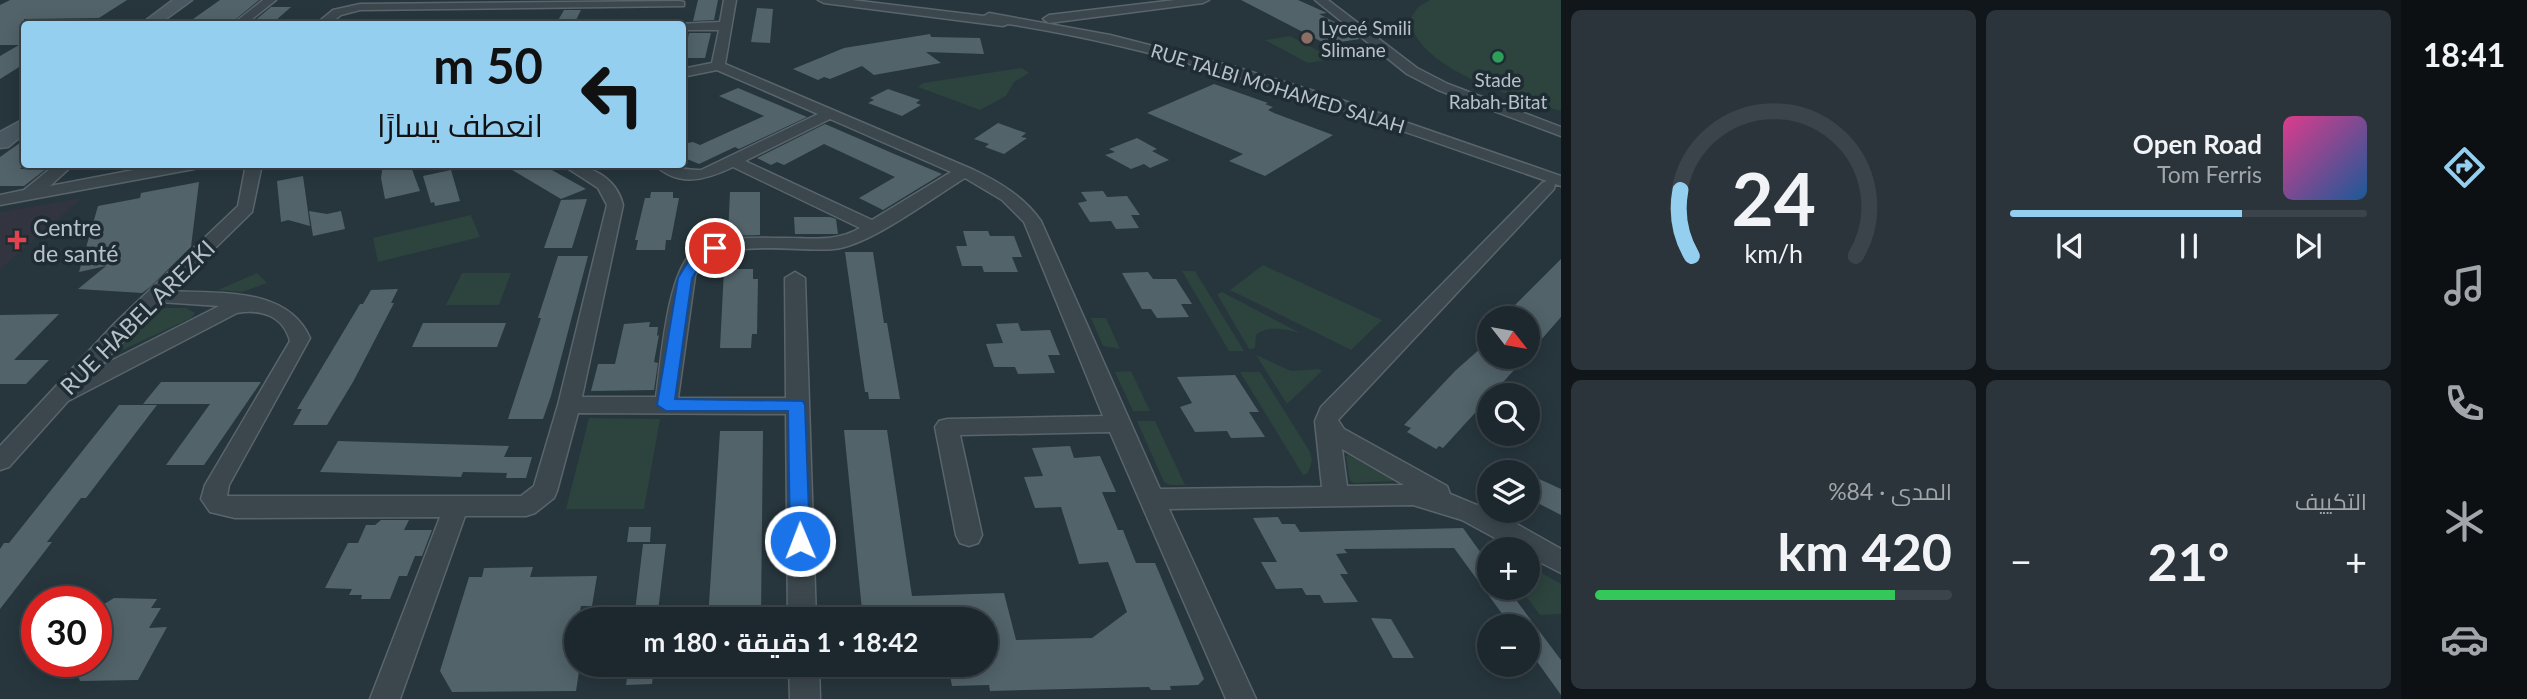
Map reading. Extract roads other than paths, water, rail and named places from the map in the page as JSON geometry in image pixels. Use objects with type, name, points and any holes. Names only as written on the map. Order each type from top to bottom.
[{"type":"main road","points":[[153,21],[184,0]]},
{"type":"main road","points":[[169,21],[200,0]]},
{"type":"main road","points":[[0,125],[21,110]]},
{"type":"main road","points":[[0,142],[21,127]]},
{"type":"street","points":[[243,21],[270,0]]},
{"type":"street","points":[[718,66],[730,0]]},
{"type":"street","points":[[824,0],[992,20]]},
{"type":"street","points":[[857,0],[992,20]]},
{"type":"street","points":[[1024,20],[1161,0]]},
{"type":"street","points":[[1024,20],[1203,0]]},
{"type":"street","points":[[1321,0],[1417,74],[1443,87],[1561,132]]},
{"type":"street","points":[[326,21],[337,12],[360,7],[533,10],[680,2],[675,21]]},
{"type":"street","points":[[1069,17],[1066,22],[1080,32]]},
{"type":"street","name":"RUE TALBI MOHAMED SALAH","points":[[992,20],[1024,20],[1233,71],[1557,186]]},
{"type":"street","name":"RUE TALBI MOHAMED SALAH","points":[[992,20],[1114,44],[1194,65],[1557,186]]},
{"type":"street","points":[[1024,20],[1040,29]]},
{"type":"street","points":[[686,26],[724,26]]},
{"type":"street","points":[[686,72],[718,66],[830,114],[958,173],[985,181],[1011,198],[1032,221],[1118,424],[1241,699]]},
{"type":"street","points":[[669,168],[684,176],[704,175],[830,114]]},
{"type":"street","points":[[732,161],[874,228]]},
{"type":"street","points":[[30,194],[61,168]]},
{"type":"street","points":[[0,200],[166,168]]},
{"type":"street","name":"RUE HABEL AREZKI","points":[[0,461],[155,296],[246,208],[254,168]]},
{"type":"street","points":[[155,296],[270,305],[279,311],[299,335],[300,341],[217,485],[214,499],[219,505],[235,508],[526,506],[545,491],[569,405],[615,205],[614,196],[608,187],[576,168]]},
{"type":"street","points":[[666,405],[683,285],[687,271],[699,255],[723,247],[835,244],[852,240],[958,173]]},
{"type":"street","points":[[1336,496],[1326,421],[1329,413],[1557,186]]},
{"type":"street","points":[[795,278],[802,607]]},
{"type":"street","points":[[59,396],[231,308],[254,303]]},
{"type":"street","points":[[569,405],[797,405]]},
{"type":"street","points":[[1326,421],[1336,435],[1561,562]]},
{"type":"street","points":[[970,535],[947,427],[1118,424]]},
{"type":"street","points":[[1152,499],[1413,495],[1433,497],[1469,510]]},
{"type":"street","points":[[385,699],[456,507]]},
{"type":"street","points":[[804,677],[805,699]]},
{"type":"place","name":"Lyceé Smili Slimane","points":[[1307,38]]},
{"type":"place","name":"Stade Rabah-Bitat","points":[[1498,57]]},
{"type":"place","name":"Centre de santé","points":[[17,240]]}]
